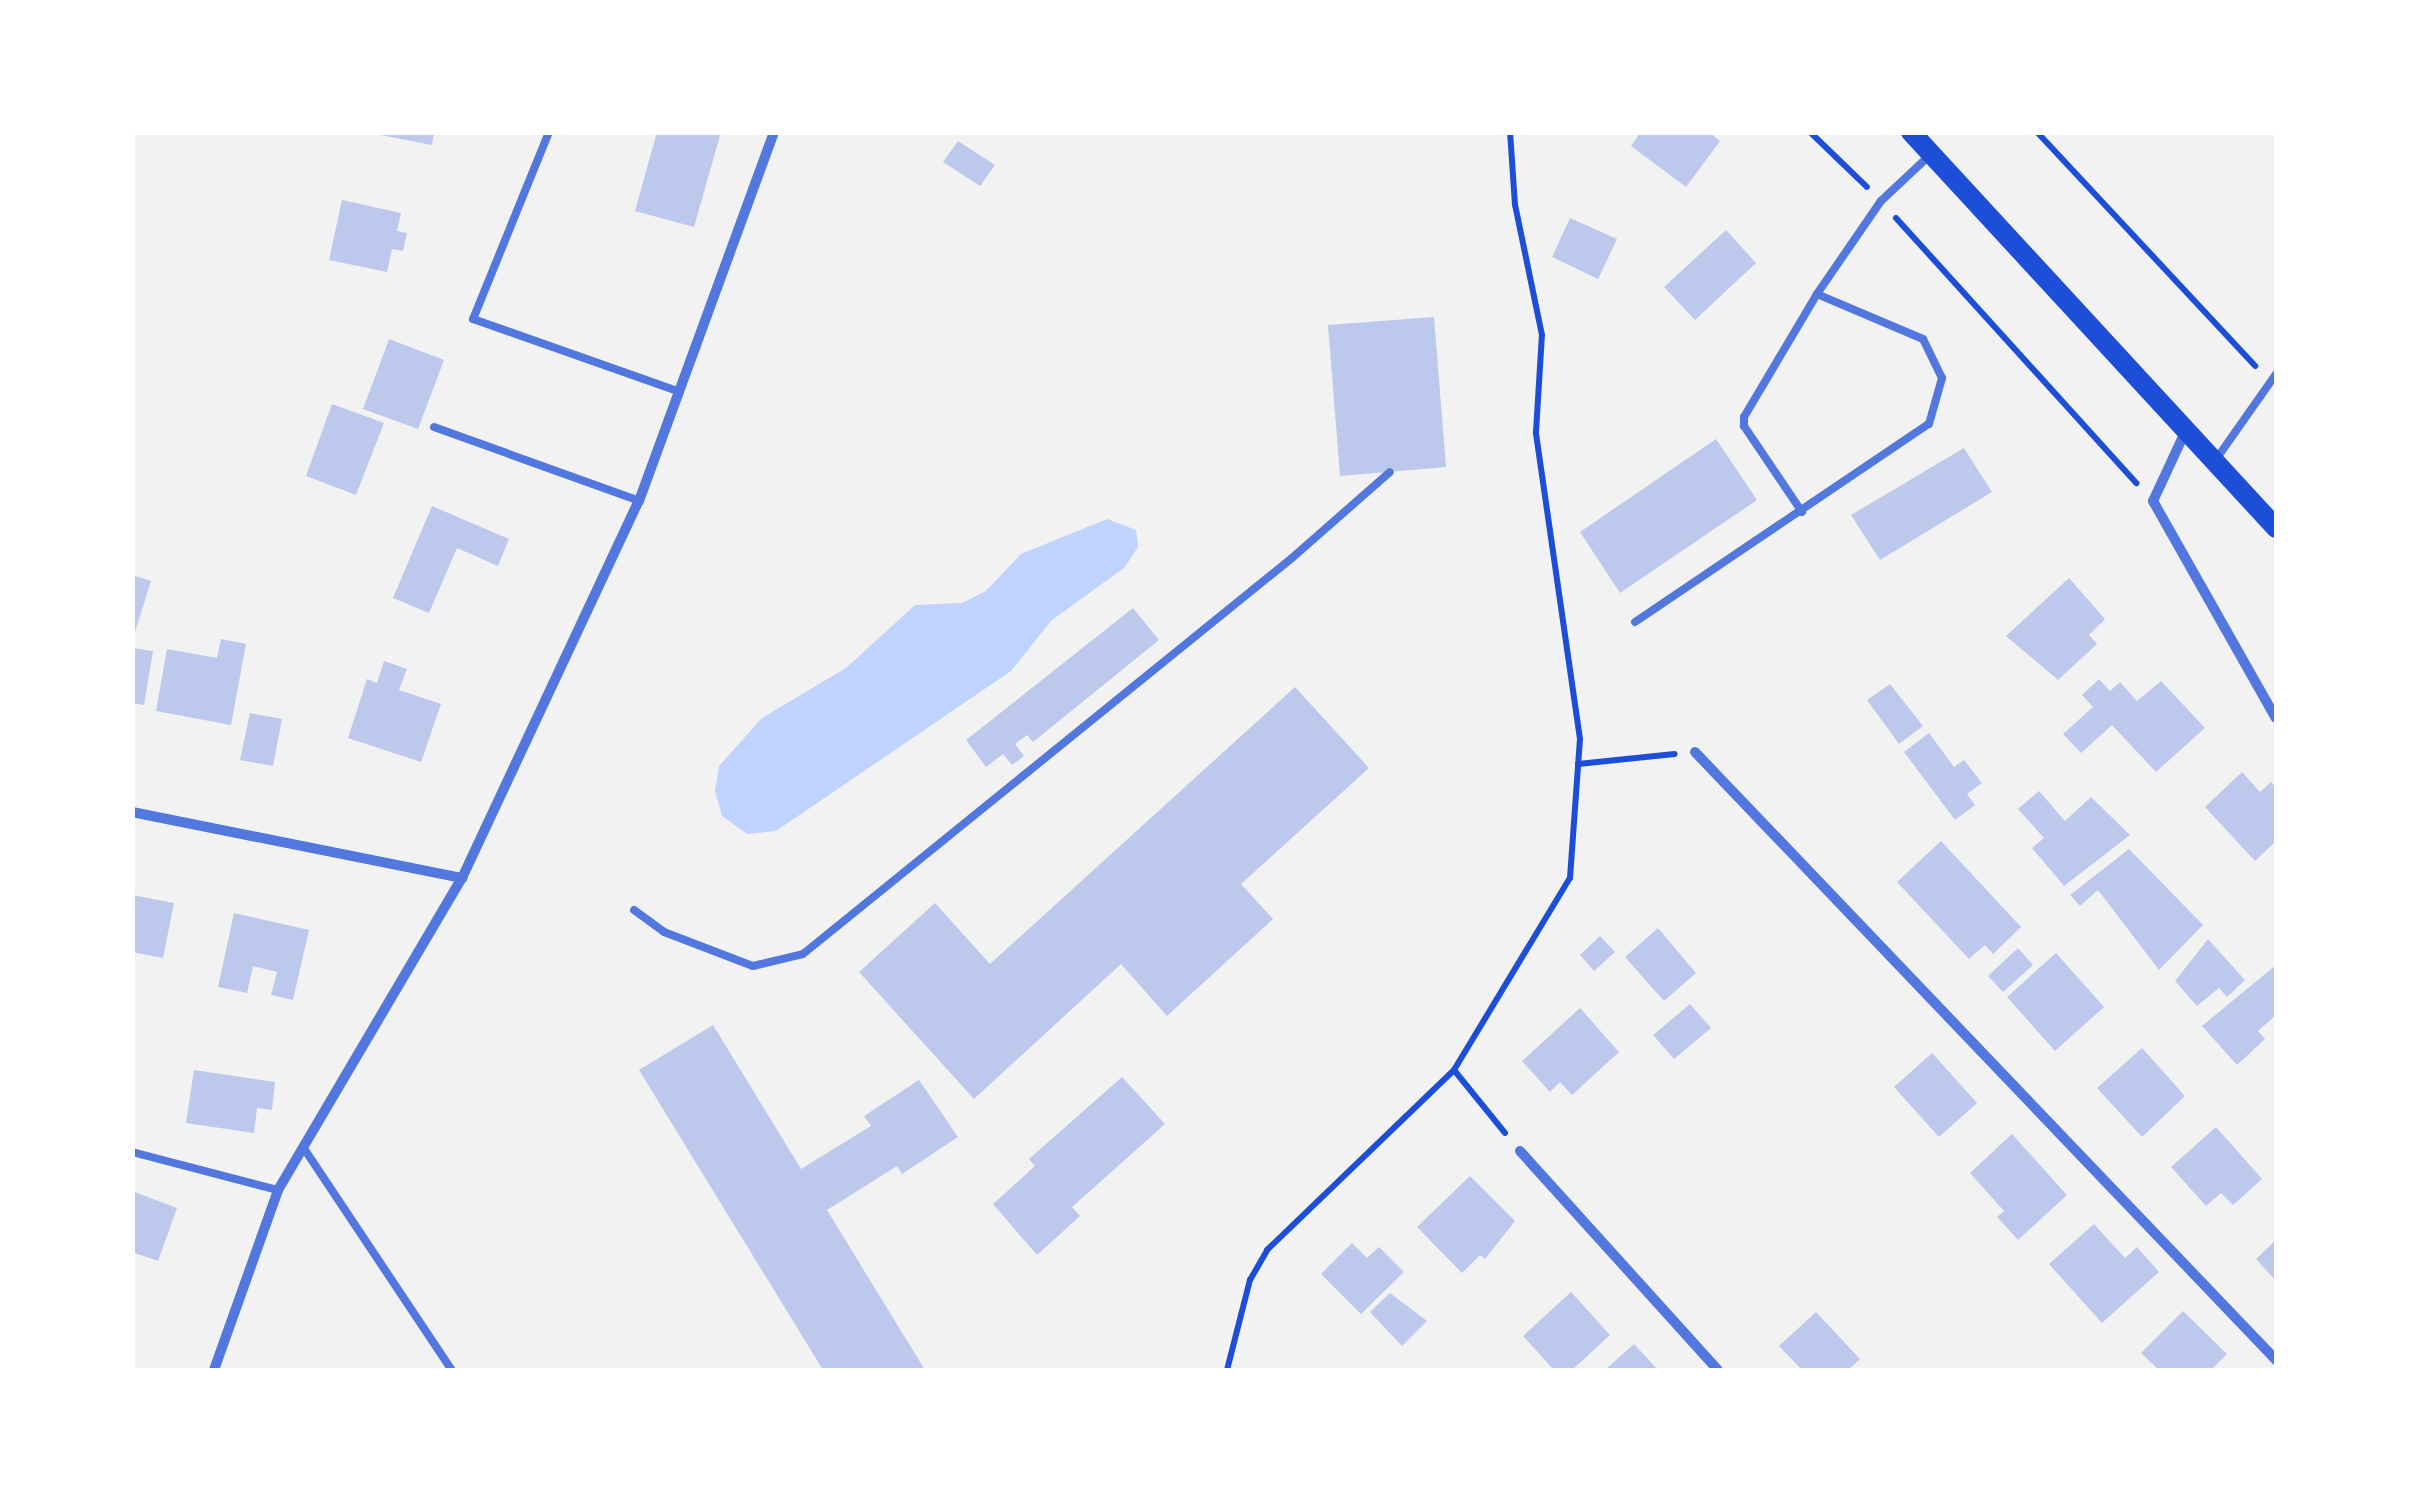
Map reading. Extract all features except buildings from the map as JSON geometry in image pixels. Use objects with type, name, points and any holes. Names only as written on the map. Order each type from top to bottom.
[{"type":"main road","points":[[1911,132],[2276,528]]},
{"type":"street","points":[[214,1370],[278,1190],[462,878],[640,502],[774,132]]},
{"type":"street","points":[[2186,430],[2153,501],[2276,718]]},
{"type":"street","points":[[1695,752],[2276,1360]]},
{"type":"street","points":[[132,812],[462,878]]},
{"type":"street","points":[[1520,1151],[1718,1370]]},
{"type":"lane","points":[[549,132],[472,319],[680,392]]},
{"type":"lane","points":[[1802,512],[1744,426],[1744,417],[1816,294],[1881,201],[1930,154]]},
{"type":"lane","points":[[1634,622],[1912,440],[1940,402],[1942,378],[1923,339],[1816,294]]},
{"type":"lane","points":[[2214,462],[2274,378]]},
{"type":"lane","points":[[434,427],[640,502]]},
{"type":"lane","points":[[634,910],[664,932],[753,966],[803,954],[1262,583],[1390,472]]},
{"type":"lane","points":[[302,1148],[452,1370]]},
{"type":"lane","points":[[132,1152],[278,1190]]},
{"type":"path","points":[[1227,1370],[1250,1280],[1267,1250],[1454,1070],[1570,878],[1579,710],[1536,432],[1542,335],[1515,204],[1510,132]]},
{"type":"path","points":[[1810,132],[1881,201],[2153,501]]},
{"type":"path","points":[[2037,132],[2274,378]]},
{"type":"path","points":[[1578,764],[1695,752]]},
{"type":"path","points":[[1454,1070],[1520,1151]]},
{"type":"water","points":[[1107,519],[1136,530],[1138,547],[1124,568],[1052,620],[1011,671],[776,831],[747,834],[722,816],[715,791],[719,766],[762,718],[846,668],[915,605],[962,603],[986,591],[1021,554]]}]
